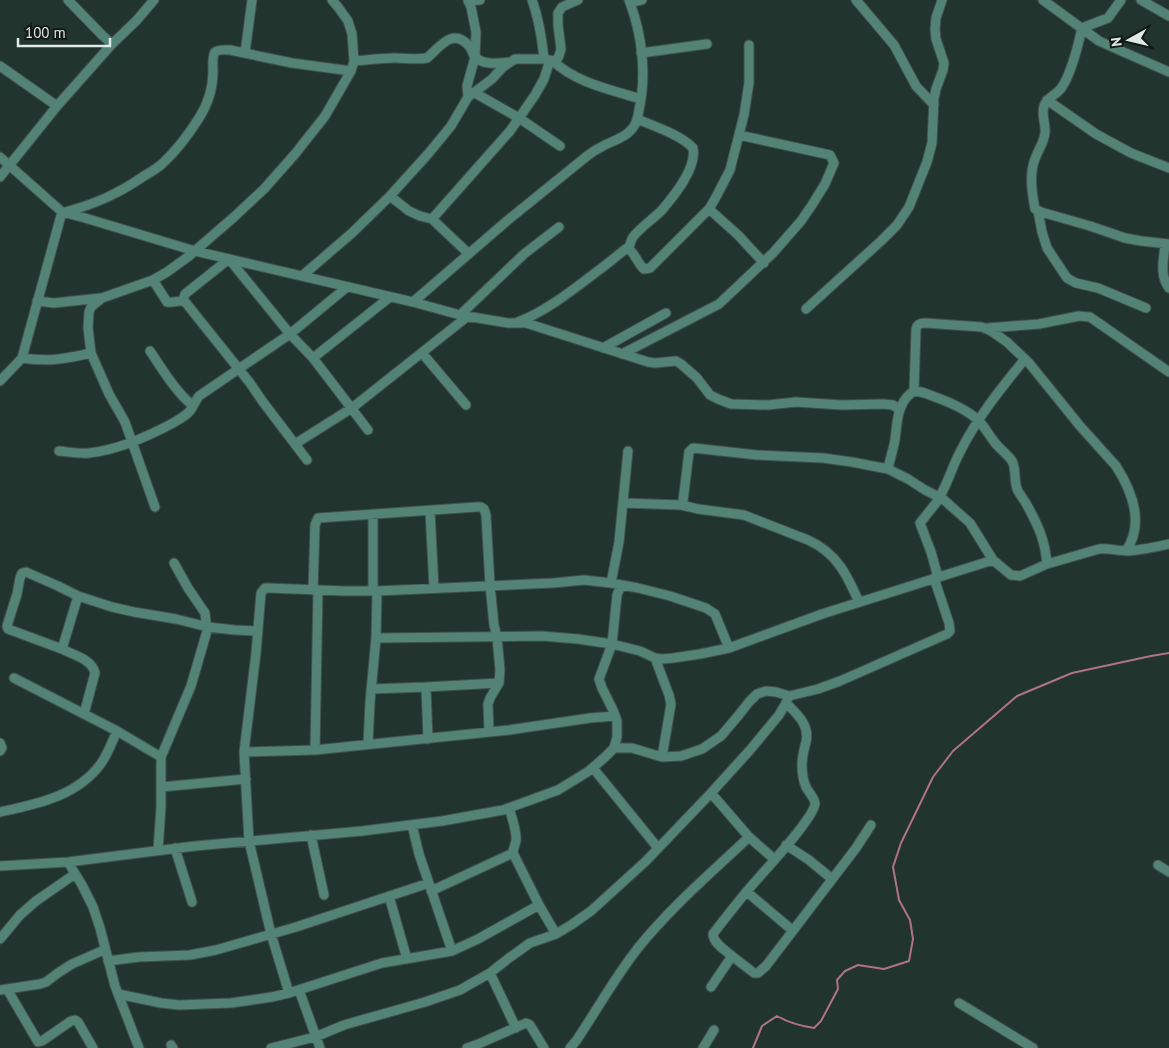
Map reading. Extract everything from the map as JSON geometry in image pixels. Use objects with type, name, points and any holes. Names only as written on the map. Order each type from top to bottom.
[{"type":"street","points":[[68,0],[112,44]]},
{"type":"street","points":[[0,177],[57,106],[154,0]]},
{"type":"street","points":[[245,53],[252,0]]},
{"type":"street","points":[[37,301],[59,303],[102,298],[153,280],[189,256],[264,189],[325,116],[351,71],[354,61],[352,34],[348,22],[332,0]]},
{"type":"street","points":[[480,0],[468,0],[476,32],[475,57],[467,86],[471,95],[519,118],[560,146]]},
{"type":"street","points":[[432,219],[510,131],[535,95],[544,78],[549,60],[532,0]]},
{"type":"street","points":[[302,276],[352,233],[390,196],[451,126],[471,95],[492,79],[503,67],[514,60],[557,59],[560,53],[558,13],[562,7],[578,0]]},
{"type":"street","points":[[413,302],[508,220],[587,156],[626,134],[634,126],[642,99],[642,77],[641,53],[635,17],[630,2],[642,0]]},
{"type":"street","points":[[856,0],[894,45],[916,86],[934,105]]},
{"type":"street","points":[[806,309],[882,241],[909,208],[928,162],[932,143],[936,89],[944,63],[936,39],[935,29],[936,18],[942,0]]},
{"type":"street","points":[[1043,0],[1099,41],[1169,72]]},
{"type":"street","points":[[1082,28],[1108,18],[1121,0]]},
{"type":"street","points":[[1141,0],[1169,16]]},
{"type":"street","points":[[1082,28],[1078,49],[1067,78],[1062,88],[1047,100],[1044,106],[1045,136],[1035,158],[1032,175],[1034,207],[1038,211],[1126,238],[1167,244],[1162,273],[1165,283],[1169,288]]},
{"type":"street","points":[[354,61],[380,58],[412,60],[427,58],[446,40],[455,38],[462,40],[471,48],[475,57],[485,62],[510,62]]},
{"type":"street","points":[[641,53],[707,44]]},
{"type":"street","points":[[629,248],[644,269],[650,268],[708,209],[716,197],[730,170],[744,116],[749,84],[748,45]]},
{"type":"street","points":[[62,212],[102,200],[131,185],[162,164],[183,141],[200,117],[210,96],[214,57],[217,51],[245,53],[292,63],[351,71]]},
{"type":"street","points":[[549,60],[580,79],[642,99]]},
{"type":"street","points":[[0,66],[57,106]]},
{"type":"street","points":[[1047,100],[1096,134],[1131,153],[1169,168]]},
{"type":"street","points":[[518,322],[548,306],[629,248],[632,238],[662,210],[680,187],[694,157],[693,148],[666,131],[637,119]]},
{"type":"street","points":[[622,354],[719,304],[764,263],[801,221],[824,184],[834,163],[830,155],[739,134]]},
{"type":"street","points":[[0,158],[62,212],[195,251],[413,302],[464,316],[518,322],[535,326],[655,363],[676,361],[697,378],[710,394],[718,400],[731,404],[768,406],[796,402],[842,405],[883,404],[893,405],[900,410]]},
{"type":"street","points":[[390,196],[409,210],[420,216],[432,219],[469,254]]},
{"type":"street","points":[[708,209],[738,235],[764,263]]},
{"type":"street","points":[[1038,211],[1047,248],[1067,278],[1076,283],[1098,288],[1146,308]]},
{"type":"street","points":[[0,381],[22,358],[62,212]]},
{"type":"street","points":[[295,444],[352,408],[422,353],[464,316],[524,254],[559,227]]},
{"type":"street","points":[[183,301],[186,294],[229,259]]},
{"type":"street","points":[[229,259],[290,334],[313,358],[368,430]]},
{"type":"street","points":[[153,280],[167,302],[183,301]]},
{"type":"street","points":[[58,451],[88,453],[106,450],[133,442],[184,416],[190,411],[199,396],[290,334],[347,287]]},
{"type":"street","points":[[313,358],[390,297]]},
{"type":"street","points":[[102,298],[88,312],[91,353],[109,394],[126,422],[155,507]]},
{"type":"street","points":[[183,301],[239,369],[307,460]]},
{"type":"street","points":[[603,348],[666,313]]},
{"type":"street","points":[[914,391],[916,329],[918,325],[925,323],[987,328],[1039,324],[1079,316],[1090,317],[1169,372]]},
{"type":"street","points":[[987,328],[1007,342],[1025,359],[1080,426],[1116,466],[1128,485],[1134,502],[1135,529],[1131,544],[1126,551]]},
{"type":"street","points":[[150,350],[176,388],[193,406]]},
{"type":"street","points":[[22,358],[50,361],[91,353]]},
{"type":"street","points":[[422,353],[466,405]]},
{"type":"street","points":[[271,1048],[315,1037],[344,1026],[460,990],[490,973],[530,943],[556,934],[571,925],[591,910],[646,861],[750,750],[779,716],[788,699],[840,682],[949,633],[949,623],[936,577],[932,552],[920,524],[945,488],[960,451],[978,420],[1025,359]]},
{"type":"street","points":[[888,469],[902,404],[908,395],[914,391]]},
{"type":"street","points":[[914,391],[947,402],[978,420],[1012,462],[1017,488],[1044,540],[1047,564]]},
{"type":"street","points":[[681,505],[689,452],[693,448],[757,455],[823,458],[888,469],[939,498],[954,508],[970,523],[993,560],[1007,573],[1015,576],[1026,574],[1047,564],[1100,549],[1107,548],[1126,551],[1169,544]]},
{"type":"street","points":[[611,583],[619,542],[628,451]]},
{"type":"street","points":[[624,502],[681,505],[744,515],[817,544],[842,567],[859,602]]},
{"type":"street","points":[[315,750],[315,524],[316,520],[320,518],[476,507],[484,509],[486,515],[490,585],[494,625],[498,637],[500,670],[499,683],[488,704],[489,732]]},
{"type":"street","points":[[430,511],[434,588]]},
{"type":"street","points":[[368,744],[376,638],[373,514]]},
{"type":"street","points":[[376,638],[542,636],[612,644],[640,651],[655,658],[673,658],[729,648],[859,602],[993,560]]},
{"type":"street","points":[[158,850],[161,807],[161,758],[192,686],[208,627],[205,613],[174,563]]},
{"type":"street","points":[[84,714],[95,673],[92,666],[85,660],[62,649],[4,630],[17,594],[20,578],[24,572],[78,596],[134,612],[208,627],[258,631]]},
{"type":"street","points":[[288,993],[271,934],[249,840],[244,752],[261,593],[263,590],[268,588],[375,591],[584,580],[611,583],[670,596],[706,608],[715,614],[729,648]]},
{"type":"street","points":[[0,866],[68,862],[249,840],[412,825],[503,810],[558,790],[593,768],[614,748],[618,737],[615,716],[599,679],[612,644],[617,596],[621,585]]},
{"type":"street","points":[[62,649],[78,596]]},
{"type":"street","points":[[655,658],[670,695],[662,756]]},
{"type":"street","points":[[14,678],[117,731],[161,758]]},
{"type":"street","points":[[371,689],[499,683]]},
{"type":"street","points":[[426,687],[428,739]]},
{"type":"street","points":[[614,748],[632,748],[662,756],[681,756],[702,749],[721,736],[748,702],[757,694],[766,691],[776,692],[788,699],[804,724],[807,731],[802,754],[804,778],[806,786],[815,802],[811,813],[713,934],[715,941],[753,973],[758,973],[778,952],[792,930],[856,848],[871,824]]},
{"type":"street","points":[[244,752],[315,750],[428,739],[615,716]]},
{"type":"street","points":[[0,812],[52,799],[73,789],[102,762],[117,731]]},
{"type":"street","points":[[0,743],[2,748],[0,751]]},
{"type":"street","points":[[593,768],[658,848]]},
{"type":"street","points":[[161,788],[246,779]]},
{"type":"street","points":[[711,793],[749,837],[774,859]]},
{"type":"street","points":[[508,808],[516,835],[513,853],[556,934]]},
{"type":"street","points":[[412,825],[418,854],[452,951]]},
{"type":"street","points":[[310,835],[324,894]]},
{"type":"street","points":[[570,1048],[637,950],[663,920],[749,837]]},
{"type":"street","points":[[786,845],[809,860],[832,879]]},
{"type":"street","points":[[175,848],[192,902]]},
{"type":"street","points":[[108,961],[139,957],[190,955],[216,950],[296,928],[389,896],[430,887],[513,853]]},
{"type":"street","points":[[68,862],[82,885],[92,907],[100,928],[104,950],[118,994],[139,1048]]},
{"type":"street","points":[[1158,865],[1169,872]]},
{"type":"street","points":[[0,940],[20,915],[36,901],[75,874]]},
{"type":"street","points":[[746,892],[792,930]]},
{"type":"street","points":[[389,896],[407,960]]},
{"type":"street","points":[[118,994],[178,1005],[231,1003],[272,997],[382,963],[452,951],[478,939],[539,905]]},
{"type":"street","points":[[93,1048],[75,1020],[38,1042],[4,989],[46,982],[72,964],[104,950]]},
{"type":"street","points":[[711,987],[732,956]]},
{"type":"street","points":[[490,973],[516,1028]]},
{"type":"street","points":[[299,990],[320,1048]]},
{"type":"street","points":[[958,1003],[1033,1048]]},
{"type":"street","points":[[473,1047],[526,1023],[529,1024],[544,1048]]},
{"type":"street","points":[[703,1048],[714,1030]]},
{"type":"waterway","points":[[753,1048],[762,1026],[777,1016],[795,1024],[814,1028],[821,1021],[838,989],[837,980],[845,971],[858,965],[884,969],[909,961],[913,939],[910,920],[899,900],[893,867],[901,843],[933,777],[953,751],[1017,696],[1072,673],[1169,653]]}]
